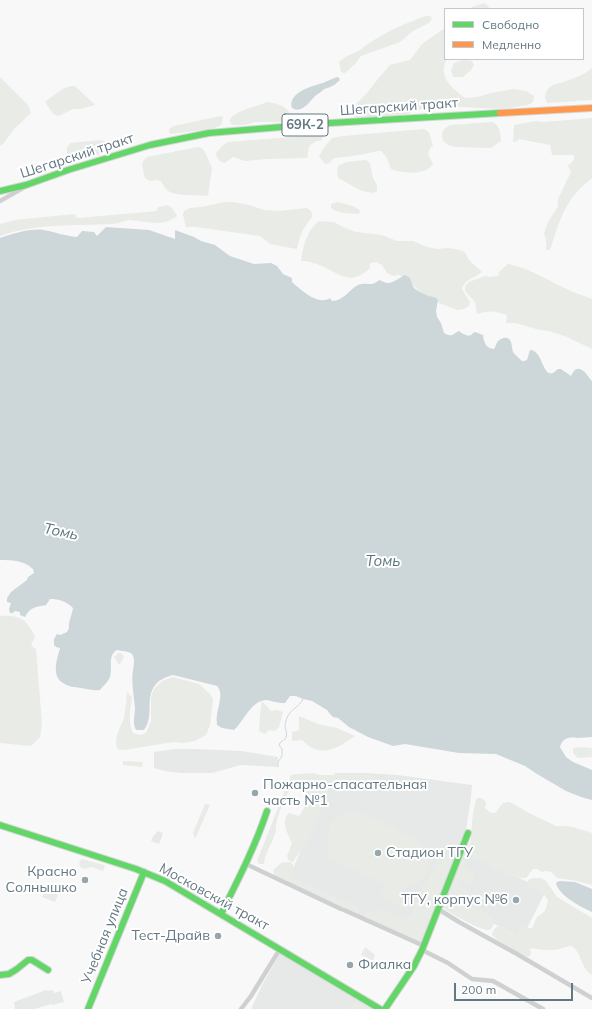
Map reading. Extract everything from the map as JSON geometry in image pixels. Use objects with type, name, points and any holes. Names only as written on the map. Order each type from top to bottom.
[{"type":"main road","name":"Шегарский тракт","points":[[0,191],[26,186],[68,170],[150,145],[209,133],[330,123],[592,108]]},
{"type":"main road","points":[[221,914],[246,864],[267,811]]},
{"type":"main road","name":"Московский тракт","points":[[0,825],[144,872],[174,886],[380,1009]]},
{"type":"main road","points":[[385,1009],[414,966],[423,948],[468,833]]},
{"type":"main road","name":"Учебная улица","points":[[88,1009],[144,872]]},
{"type":"main road","points":[[0,975],[9,974],[28,960],[32,960],[48,970]]},
{"type":"street","points":[[0,201],[26,186]]},
{"type":"street","points":[[246,864],[423,948],[472,980],[493,981],[543,1009]]},
{"type":"street","points":[[438,909],[592,998]]},
{"type":"street","points":[[241,1009],[251,996],[280,949]]},
{"type":"shaded area","points":[[484,3],[489,8],[471,8]]},
{"type":"shaded area","points":[[426,16],[430,16],[432,19],[429,23],[413,31],[400,42],[361,56],[345,73],[341,72],[339,62],[344,58],[389,32]]},
{"type":"shaded area","points":[[444,29],[444,60],[446,60],[444,65],[445,76],[451,86],[465,98],[478,97],[514,89],[526,91],[534,96],[533,102],[528,105],[502,109],[442,106],[417,110],[408,114],[364,118],[355,117],[350,113],[354,106],[390,65],[410,60],[422,44]]},
{"type":"shaded area","points":[[463,60],[472,61],[474,65],[463,77],[453,77],[451,70],[454,63]]},
{"type":"shaded area","points":[[592,68],[592,100],[547,103],[545,95],[551,87],[571,80],[586,73]]},
{"type":"shaded area","points":[[0,77],[28,105],[31,113],[14,129],[0,146]]},
{"type":"shaded area","points":[[70,86],[75,86],[95,105],[80,109],[73,109],[58,116],[53,114],[45,102],[61,90]]},
{"type":"shaded area","points":[[268,102],[280,105],[286,109],[289,112],[291,119],[286,122],[255,122],[245,125],[231,124],[230,119],[234,115],[248,108]]},
{"type":"shaded area","points":[[220,116],[223,118],[221,125],[212,129],[171,134],[169,132],[170,128],[174,126]]},
{"type":"shaded area","points":[[592,118],[592,178],[571,199],[560,220],[550,250],[546,250],[546,239],[544,234],[547,224],[558,206],[558,199],[571,172],[568,166],[574,160],[574,155],[552,155],[550,145],[519,139],[513,142],[514,125],[536,121],[544,122]]},
{"type":"shaded area","points":[[493,122],[498,128],[501,141],[491,148],[455,147],[448,145],[443,141],[443,132],[445,128],[450,125]]},
{"type":"shaded area","points":[[424,129],[429,132],[433,146],[430,148],[428,154],[433,164],[430,168],[421,172],[400,172],[391,169],[387,158],[381,151],[334,158],[329,163],[325,164],[319,156],[332,138]]},
{"type":"shaded area","points":[[318,135],[322,136],[322,140],[311,144],[307,158],[245,161],[233,157],[225,163],[219,160],[216,153],[228,142]]},
{"type":"shaded area","points":[[101,140],[106,142],[108,146],[106,151],[103,153],[78,161],[69,157],[67,148],[71,143]]},
{"type":"shaded area","points":[[198,147],[202,148],[206,154],[212,168],[208,196],[183,195],[170,192],[161,182],[155,180],[150,181],[145,178],[142,165],[143,161],[147,157]]},
{"type":"shaded area","points":[[366,160],[370,163],[373,178],[377,185],[377,191],[373,193],[362,191],[338,178],[338,166],[346,162]]},
{"type":"shaded area","points":[[224,202],[245,204],[265,210],[279,211],[307,208],[312,212],[312,217],[299,239],[297,249],[270,244],[260,236],[196,227],[186,227],[183,215],[184,211],[190,208]]},
{"type":"shaded area","points":[[338,202],[353,206],[361,212],[358,214],[344,213],[331,208],[331,204]]},
{"type":"shaded area","points":[[168,205],[177,216],[166,222],[154,223],[130,220],[114,224],[42,227],[0,236],[0,224],[15,220],[75,214],[76,217],[79,218],[157,211],[158,207]]},
{"type":"shaded area","points":[[319,221],[334,222],[356,232],[382,235],[397,241],[413,241],[427,247],[437,249],[456,249],[465,252],[468,259],[482,272],[467,281],[463,286],[462,289],[470,302],[469,306],[464,309],[457,310],[439,303],[433,297],[428,297],[417,289],[405,277],[399,275],[393,276],[387,273],[382,265],[376,262],[370,263],[370,268],[357,277],[351,278],[314,263],[301,261],[306,239],[311,229]]},
{"type":"shaded area","points":[[508,264],[528,270],[568,290],[592,299],[592,349],[567,337],[549,331],[515,323],[506,323],[507,315],[492,312],[477,314],[475,302],[465,291],[466,285],[469,282],[485,276],[498,276],[500,271]]},
{"type":"shaded area","points":[[0,616],[17,617],[25,621],[35,636],[31,646],[36,649],[42,724],[40,737],[31,746],[0,743]]},
{"type":"shaded area","points":[[118,653],[121,653],[124,656],[119,665],[114,657]]},
{"type":"shaded area","points":[[173,677],[199,684],[210,694],[213,699],[210,725],[206,735],[195,741],[183,743],[173,742],[131,749],[117,749],[116,740],[124,718],[127,692],[132,697],[130,715],[131,729],[133,733],[140,735],[146,733],[151,721],[151,696],[154,689],[162,681]]},
{"type":"shaded area","points":[[262,701],[271,711],[276,710],[283,712],[279,727],[275,731],[269,730],[265,734],[259,731]]},
{"type":"shaded area","points":[[299,716],[318,724],[337,728],[355,736],[342,745],[322,751],[309,746],[302,740],[292,741],[292,732],[299,730]]},
{"type":"shaded area","points":[[573,748],[592,748],[592,757],[578,758],[573,753]]},
{"type":"shaded area","points":[[174,749],[242,751],[278,757],[277,767],[241,765],[212,773],[181,773],[154,768],[154,752]]},
{"type":"shaded area","points":[[123,761],[143,762],[142,767],[123,765]]},
{"type":"shaded area","points":[[313,773],[321,775],[369,775],[377,778],[381,783],[378,791],[353,788],[335,783],[327,789],[313,831],[293,862],[289,861],[287,856],[292,843],[287,832],[285,820],[289,813],[299,816],[304,808],[308,795],[299,789],[289,790],[280,812],[276,831],[264,864],[259,864],[257,861],[291,775]]},
{"type":"shaded area","points":[[335,773],[398,775],[472,785],[466,830],[463,841],[422,944],[287,882]]},
{"type":"shaded area","points":[[477,798],[482,798],[486,802],[485,808],[491,813],[495,813],[503,803],[508,802],[556,826],[573,827],[592,833],[592,885],[557,878],[551,872],[542,872],[537,869],[533,869],[526,878],[519,878],[503,872],[468,854],[473,813]]},
{"type":"shaded area","points":[[205,804],[210,805],[195,839],[193,833]]},
{"type":"shaded area","name":"Стадион ТГУ","points":[[354,811],[362,813],[416,839],[421,843],[428,853],[430,865],[426,875],[416,884],[406,887],[404,893],[329,858],[328,834],[333,821],[338,816]]},
{"type":"shaded area","points":[[157,831],[163,833],[159,844],[151,841]]},
{"type":"shaded area","points":[[446,851],[451,853],[453,856],[452,860],[422,940],[418,941],[364,916],[367,909],[376,913],[381,909],[402,920],[411,915],[431,871],[443,852]]},
{"type":"shaded area","points":[[464,851],[546,891],[522,938],[445,899]]},
{"type":"shaded area","points":[[461,858],[466,862],[464,868],[474,873],[475,876],[472,884],[467,883],[462,879],[460,881],[467,890],[465,896],[451,894],[447,891]]},
{"type":"shaded area","points":[[82,859],[104,865],[105,867],[103,871],[92,867],[83,869],[79,864],[80,860]]},
{"type":"shaded area","points":[[289,862],[293,864],[291,877],[357,906],[360,909],[359,913],[356,913],[274,875],[273,870],[281,863]]},
{"type":"shaded area","points":[[533,878],[541,878],[546,881],[557,897],[592,918],[592,975],[588,972],[578,953],[572,946],[553,950],[532,948],[530,949],[531,955],[528,957],[504,945],[492,935],[494,929],[498,926],[505,927],[513,934],[517,934],[523,927],[526,926],[528,928],[532,928],[537,917],[544,912],[548,900],[544,895],[528,885],[528,880]]},
{"type":"shaded area","points":[[386,885],[408,896],[403,907],[380,896]]},
{"type":"shaded area","points":[[45,890],[58,895],[55,902],[42,897]]},
{"type":"shaded area","points":[[449,899],[473,907],[491,917],[494,924],[491,929],[484,930],[479,928],[442,907],[445,900]]},
{"type":"shaded area","points":[[365,947],[375,955],[373,961],[361,955]]},
{"type":"shaded area","points":[[281,952],[372,1009],[251,1009],[263,983]]},
{"type":"shaded area","points":[[46,990],[53,990],[54,993],[61,991],[64,1002],[35,1009],[15,1009],[14,1002]]},
{"type":"shaded area","points":[[355,1001],[368,1009],[350,1009]]},
{"type":"water","points":[[338,77],[340,80],[334,85],[324,89],[305,106],[299,110],[292,108],[291,103],[297,94],[307,88]]},
{"type":"water","name":"Томь","points":[[106,227],[149,230],[175,239],[175,230],[215,245],[230,256],[254,264],[271,263],[277,266],[283,274],[292,278],[292,282],[305,293],[315,299],[320,300],[330,298],[332,301],[336,301],[358,285],[373,284],[379,280],[386,283],[391,283],[404,275],[409,277],[415,289],[428,296],[435,297],[438,300],[436,311],[437,317],[441,323],[444,333],[452,335],[459,331],[468,336],[475,332],[483,335],[487,346],[494,349],[498,341],[503,338],[507,338],[511,342],[513,352],[522,361],[527,360],[530,350],[538,354],[544,367],[549,373],[553,373],[558,369],[561,369],[571,376],[575,370],[580,369],[587,374],[592,381],[592,737],[567,738],[563,741],[560,747],[566,757],[573,762],[592,770],[592,800],[566,791],[525,766],[496,754],[459,753],[405,744],[393,746],[368,737],[349,727],[338,718],[333,717],[327,710],[312,701],[296,696],[290,696],[285,703],[267,700],[261,701],[248,712],[234,730],[222,728],[217,725],[220,692],[217,686],[173,675],[159,681],[154,687],[151,693],[149,718],[147,724],[144,730],[136,730],[134,722],[135,708],[132,680],[134,660],[132,654],[127,652],[117,650],[112,655],[110,677],[100,690],[69,686],[59,680],[56,667],[60,648],[54,645],[54,639],[57,634],[60,635],[67,632],[73,608],[62,601],[50,599],[46,605],[31,609],[25,617],[20,615],[20,612],[15,611],[10,613],[9,609],[11,603],[7,602],[7,598],[11,592],[34,573],[33,569],[21,562],[13,560],[0,560],[0,238],[33,230],[47,231],[77,237],[82,231],[94,232],[97,236]]},
{"type":"water","points":[[560,881],[575,882],[592,889],[592,912],[566,897],[558,888],[556,883]]},
{"type":"waterway","points":[[278,767],[278,762],[282,756],[282,749],[279,745],[286,736],[285,723],[290,712],[300,704],[303,699]]},
{"type":"traffic: fast","points":[[0,191],[26,185],[68,170],[150,145],[209,133],[330,123],[500,113]]},
{"type":"traffic: fast","points":[[221,914],[252,850],[267,811]]},
{"type":"traffic: fast","points":[[0,825],[136,869],[165,881],[380,1009]]},
{"type":"traffic: fast","points":[[385,1009],[414,966],[422,950],[468,833]]},
{"type":"traffic: fast","points":[[88,1009],[144,872]]},
{"type":"traffic: fast","points":[[0,975],[9,974],[28,960],[32,960],[48,970]]},
{"type":"traffic: slow","points":[[500,113],[592,108]]},
{"type":"place","name":"Пожарно-спасательная часть №1","points":[[255,793]]},
{"type":"place","name":"Стадион ТГУ","points":[[378,853]]},
{"type":"place","name":"Красно Солнышко","points":[[85,880]]},
{"type":"place","name":"ТГУ, корпус №6","points":[[516,900]]},
{"type":"place","name":"Тест-Драйв","points":[[218,936]]},
{"type":"place","name":"Фиалка","points":[[350,965]]}]
